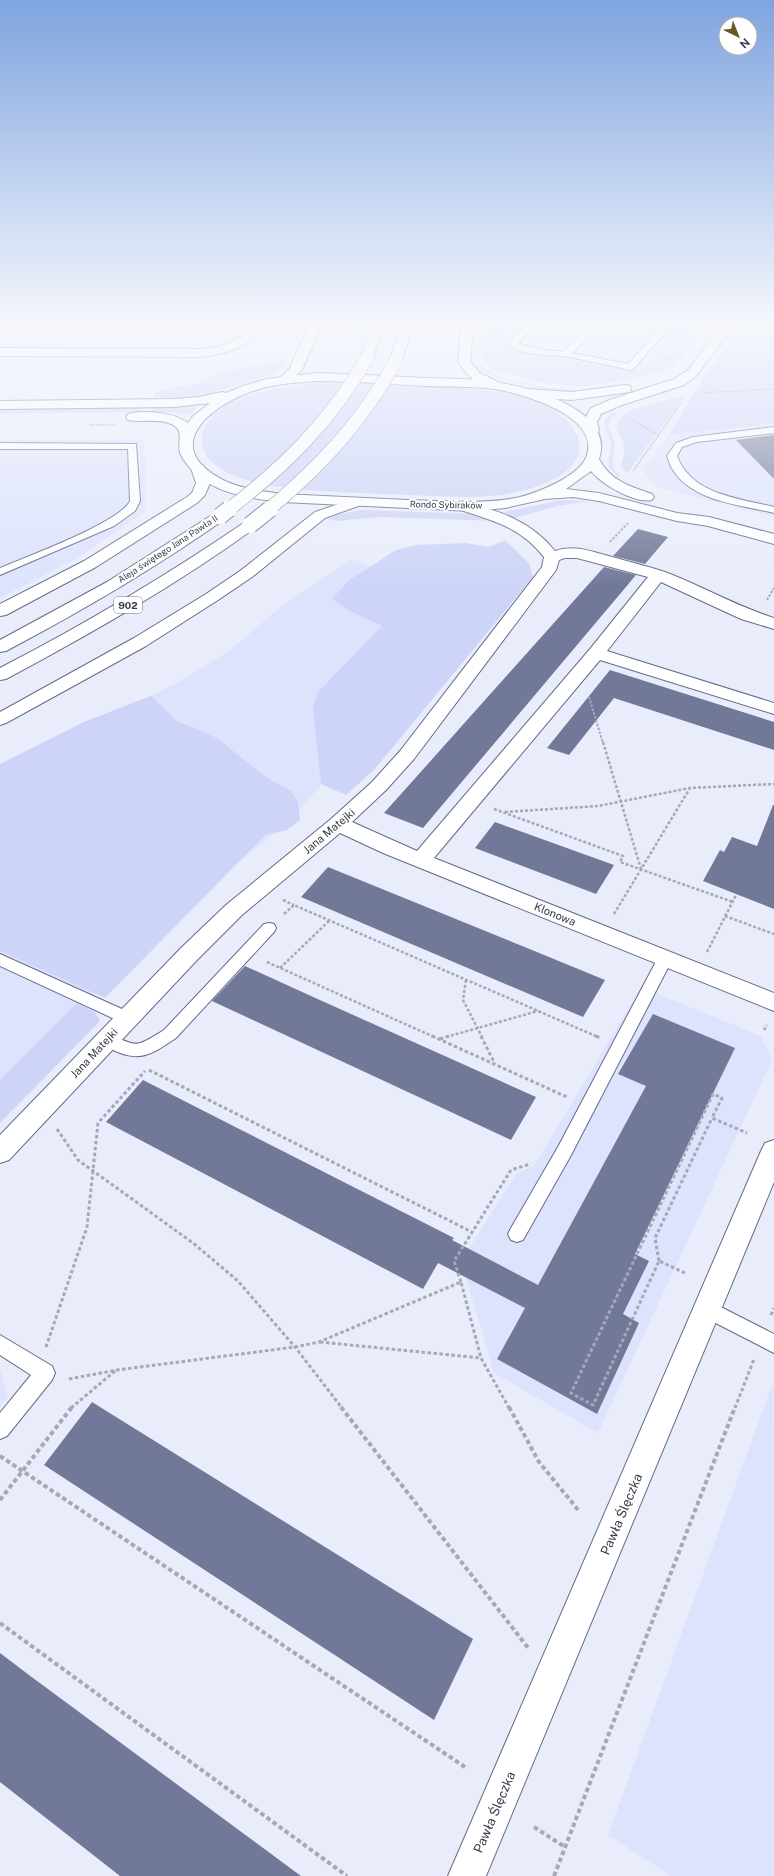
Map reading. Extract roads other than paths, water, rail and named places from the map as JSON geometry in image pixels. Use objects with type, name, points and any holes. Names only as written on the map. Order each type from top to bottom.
[{"type":"main road","points":[[186,435],[192,424],[205,413]]},
{"type":"main road","name":"Aleja świętego Jana Pawła II","points":[[0,647],[123,579],[180,544],[220,516],[276,471],[313,436],[331,413]]},
{"type":"main road","name":"902","points":[[0,675],[94,625],[209,554],[250,525],[306,477],[344,439],[364,413]]},
{"type":"main road","points":[[570,413],[583,421],[594,435]]},
{"type":"main road","points":[[595,413],[590,422],[594,435],[596,451],[593,460],[599,472],[614,484],[683,509],[709,522]]},
{"type":"main road","points":[[119,417],[170,420],[183,426],[186,435]]},
{"type":"main road","name":"Rondo Sybiraków","points":[[186,435],[186,450],[198,468],[212,479],[225,485],[262,496],[356,502],[487,506],[536,497],[570,481],[583,471],[593,460]]},
{"type":"main road","points":[[0,611],[90,564],[192,500],[198,495],[203,483],[198,468]]},
{"type":"main road","points":[[536,497],[560,494],[584,494],[677,517],[709,522],[774,539]]},
{"type":"main road","points":[[0,719],[140,642],[212,597],[252,569],[320,515],[356,502]]},
{"type":"main road","points":[[463,506],[510,521],[546,549],[552,557],[563,553],[578,553],[658,574],[706,595],[747,616],[774,624]]},
{"type":"main road","name":"Jana Matejki","points":[[0,1152],[127,1018],[234,910],[338,824],[379,786],[407,755],[544,575],[550,567],[552,557]]},
{"type":"main road","points":[[421,860],[596,653],[658,574]]},
{"type":"main road","points":[[596,653],[774,709]]},
{"type":"main road","name":"Klonowa","points":[[338,824],[367,838],[774,1002]]},
{"type":"main road","name":"Pawła Ślęczka","points":[[467,1876],[774,1151]]},
{"type":"lane","points":[[774,430],[696,439],[679,445],[672,456],[673,464],[688,483],[701,491],[774,510]]},
{"type":"lane","points":[[0,446],[133,446],[135,501],[131,508],[110,524],[0,572]]},
{"type":"lane","points":[[106,1040],[128,1050],[136,1051],[150,1047],[170,1034],[269,928]]},
{"type":"lane","points":[[517,1234],[564,1152],[665,958]]},
{"type":"lane","points":[[0,960],[127,1018]]},
{"type":"lane","points":[[707,1309],[768,1341]]},
{"type":"lane","points":[[0,1344],[45,1373],[0,1429]]}]
